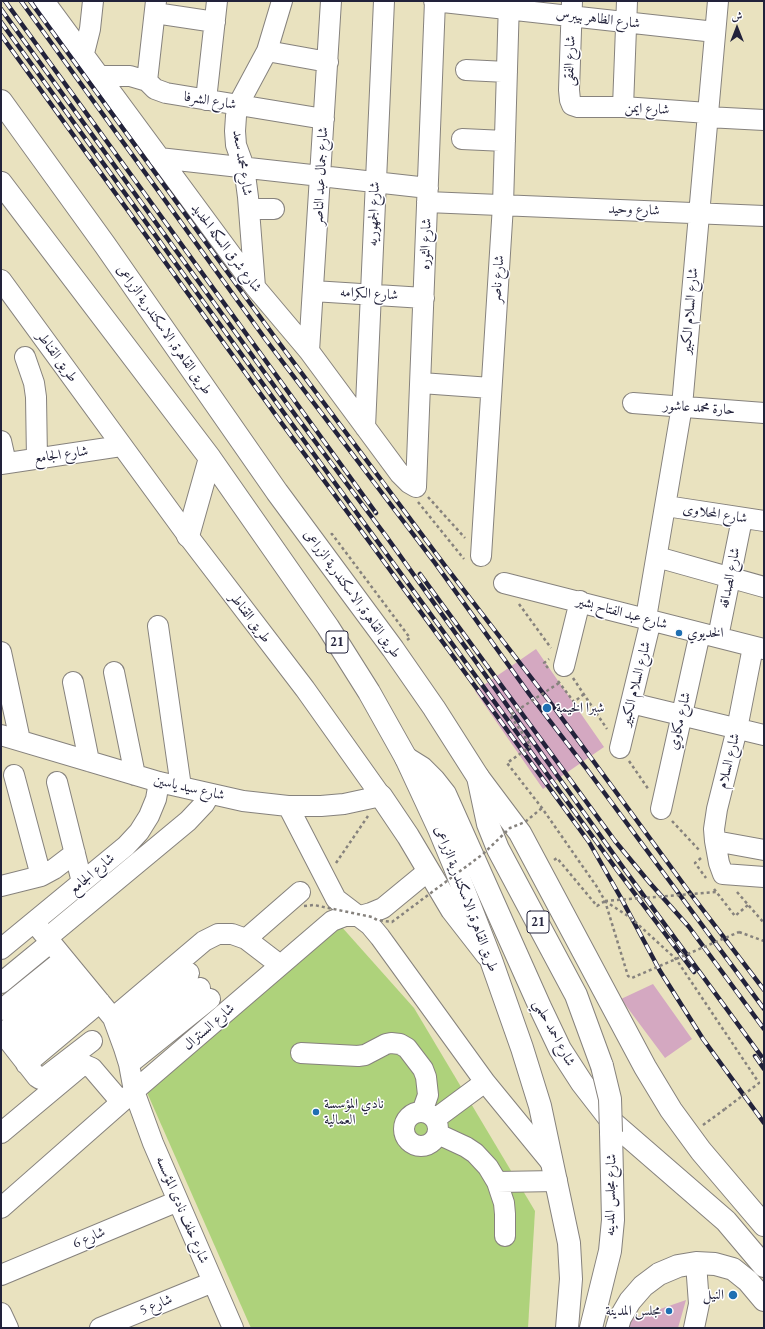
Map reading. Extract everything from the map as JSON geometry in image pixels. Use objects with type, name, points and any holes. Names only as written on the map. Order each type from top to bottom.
[{"type":"main road","name":"طريق القاهرة, الاسكندرية الزراعى","points":[[1,101],[105,245],[277,492],[379,629],[434,708],[478,777],[488,824],[498,849],[576,995],[602,1066],[610,1098],[611,1132]]},
{"type":"main road","name":"طريق القاهرة, الاسكندرية الزراعى","points":[[1,183],[210,458],[328,627],[369,692],[406,758],[439,829],[491,960],[522,1048],[540,1106],[555,1173]]},
{"type":"main road","points":[[188,536],[210,458]]},
{"type":"main road","name":"شارع احمد حلمي","points":[[406,758],[422,768],[434,780],[444,794],[560,1049],[582,1083],[613,1123],[726,1222],[764,1266]]},
{"type":"main road","points":[[478,777],[520,833],[540,868],[644,1067],[671,1110],[701,1151],[764,1225]]},
{"type":"main road","name":"طريق القناطر","points":[[381,796],[452,910],[491,960]]},
{"type":"main road","name":"شارع مجلس المدينه","points":[[592,1328],[610,1251],[613,1220],[611,1132]]},
{"type":"main road","points":[[555,1173],[569,1243],[571,1279],[567,1328]]},
{"type":"main road","points":[[616,1328],[630,1301],[643,1286],[659,1274],[678,1266],[696,1263],[715,1264],[734,1269],[748,1281],[764,1300]]},
{"type":"street","name":"شارع شرق السكه الحديد","points":[[44,1],[255,287],[309,351],[415,492]]},
{"type":"street","points":[[84,54],[90,29],[93,1]]},
{"type":"street","points":[[206,100],[217,1]]},
{"type":"street","name":"شارع محمد سعد","points":[[255,287],[249,209],[244,168],[236,145],[236,116],[238,105],[267,51],[282,1]]},
{"type":"street","name":"شارع جمال عبد الناصر","points":[[309,351],[331,1]]},
{"type":"street","name":"شارع الجمهوريه","points":[[365,427],[384,1]]},
{"type":"street","name":"شارع الظاهر بيبرس","points":[[434,1],[572,8],[627,22],[715,32]]},
{"type":"street","name":"شارع الثوره","points":[[415,492],[421,383],[434,1]]},
{"type":"street","points":[[623,108],[627,1]]},
{"type":"street","name":"شارع السلام الكبير","points":[[620,748],[649,619],[657,557],[682,406],[718,1]]},
{"type":"street","name":"شارع ناصر","points":[[474,559],[491,388],[503,205],[509,5]]},
{"type":"street","points":[[147,81],[156,7],[215,22]]},
{"type":"street","name":"شارع الفقى","points":[[572,8],[569,90],[570,100],[572,105],[586,107]]},
{"type":"street","points":[[267,51],[328,62]]},
{"type":"street","points":[[466,70],[507,72]]},
{"type":"street","name":"شارع الشرفا","points":[[100,76],[130,76],[147,81],[160,92],[324,119]]},
{"type":"street","name":"شارع ايمن","points":[[586,107],[623,108],[764,120]]},
{"type":"street","points":[[462,139],[505,141]]},
{"type":"street","name":"شارع وحيد","points":[[159,158],[375,182],[427,195],[503,205],[764,216]]},
{"type":"street","points":[[249,209],[274,209]]},
{"type":"street","name":"طريق القناطر","points":[[3,287],[188,536],[305,689],[381,796]]},
{"type":"street","name":"شارع الكرامه","points":[[313,291],[424,298]]},
{"type":"street","points":[[25,357],[34,383],[36,397],[37,459]]},
{"type":"street","points":[[421,383],[491,388]]},
{"type":"street","name":"حارة محمد عاشور","points":[[633,403],[764,413]]},
{"type":"street","points":[[1,441],[3,464]]},
{"type":"street","name":"شارع الجامع","points":[[3,464],[122,446]]},
{"type":"street","name":"شارع المحلاوى","points":[[666,506],[742,519],[764,521]]},
{"type":"street","name":"شارع الصداقه","points":[[709,635],[730,577],[742,519]]},
{"type":"street","points":[[657,557],[764,587]]},
{"type":"street","name":"شارع عبد الفتاح بشير","points":[[504,583],[580,601],[758,648]]},
{"type":"street","points":[[562,674],[580,601]]},
{"type":"street","points":[[158,626],[181,787]]},
{"type":"street","name":"شارع مكاوي","points":[[661,809],[682,716],[709,635]]},
{"type":"street","name":"شارع السلام","points":[[720,883],[719,863],[710,848],[737,729],[758,648]]},
{"type":"street","points":[[1,652],[20,740]]},
{"type":"street","points":[[114,672],[135,775]]},
{"type":"street","points":[[73,682],[89,761]]},
{"type":"street","points":[[631,703],[764,735]]},
{"type":"street","name":"شارع سيد ياسين","points":[[1,735],[159,782],[243,801],[288,806],[321,806],[344,804],[381,796]]},
{"type":"street","points":[[14,775],[41,876]]},
{"type":"street","points":[[57,782],[82,882]]},
{"type":"street","name":"شارع الجامع","points":[[1,949],[126,846],[139,832],[149,816],[156,799],[159,782]]},
{"type":"street","points":[[1,983],[188,821],[204,804],[210,794]]},
{"type":"street","points":[[288,806],[336,899],[360,916],[380,937],[485,1082],[555,1173],[497,1182]]},
{"type":"street","points":[[710,848],[764,850]]},
{"type":"street","points":[[1,886],[41,876],[54,869],[75,853]]},
{"type":"street","name":"شارع السنترال","points":[[1,1208],[127,1097],[332,921],[345,916],[360,916],[383,908],[428,870]]},
{"type":"street","points":[[720,883],[764,877]]},
{"type":"street","points":[[246,939],[306,901]]},
{"type":"street","points":[[34,922],[82,981],[121,1041],[127,1097]]},
{"type":"street","points":[[121,1041],[195,980],[204,941],[218,934],[232,934],[246,939],[280,966]]},
{"type":"street","points":[[195,980],[223,1015]]},
{"type":"street","points":[[121,1041],[195,980]]},
{"type":"street","points":[[1,1010],[82,981]]},
{"type":"street","points":[[82,981],[2,1032],[37,1077],[42,1079],[92,1041]]},
{"type":"street","points":[[21,1056],[82,981]]},
{"type":"street","points":[[301,1053],[358,1056],[365,1055],[391,1043],[400,1044],[407,1048],[423,1069],[426,1077],[432,1122],[457,1142],[475,1153],[488,1167],[497,1182],[504,1203],[506,1225],[505,1236]]},
{"type":"street","points":[[1,1133],[85,1065],[92,1068],[127,1097]]},
{"type":"street","points":[[432,1122],[485,1082]]},
{"type":"street","name":"شارع خلف نادى المؤسسه","points":[[127,1097],[153,1143],[233,1328]]},
{"type":"street","name":"شارع 6","points":[[1,1275],[178,1202]]},
{"type":"street","points":[[696,1263],[703,1325]]},
{"type":"street","name":"شارع 5","points":[[100,1328],[213,1282]]},
{"type":"street","points":[[1,1313],[8,1328]]},
{"type":"path","points":[[415,492],[474,559]]},
{"type":"path","points":[[332,534],[410,638]]},
{"type":"path","points":[[562,674],[510,715],[531,746],[507,763],[542,808],[597,887],[605,901],[628,976],[632,978],[739,932],[764,941]]},
{"type":"path","points":[[574,702],[584,694]]},
{"type":"path","points":[[326,878],[381,796]]},
{"type":"path","points":[[306,901],[314,905],[372,917],[377,920],[392,922],[483,854],[510,828],[525,822],[542,808]]},
{"type":"path","points":[[695,863],[710,848]]},
{"type":"path","points":[[540,868],[557,858],[597,906],[605,901],[720,883],[748,905],[764,923]]},
{"type":"path","points":[[605,901],[631,918],[676,959],[759,1083],[719,1113]]},
{"type":"path","points":[[735,916],[748,905]]},
{"type":"green space","name":"نادي المؤسسة العمالية","points":[[340,925],[414,1008],[535,1211],[528,1328],[251,1328],[145,1088]]},
{"type":"building","name":"شبرا الخيمة","points":[[536,649],[604,747],[543,789],[475,691]]},
{"type":"building","points":[[653,984],[692,1039],[665,1058],[621,999]]},
{"type":"building","name":"مجلس المدينة","points":[[686,1300],[678,1328],[621,1328],[623,1322]]},
{"type":"railway","points":[[5,1],[376,513]]},
{"type":"railway","points":[[21,1],[266,340],[435,563],[530,695],[586,768],[764,1009]]},
{"type":"railway","points":[[30,1],[274,336],[446,567],[553,706],[687,889],[764,990]]},
{"type":"railway","points":[[1,9],[296,416],[386,536],[622,866],[764,1060]]},
{"type":"railway","points":[[1,22],[617,870],[694,972]]},
{"type":"railway","points":[[1,35],[283,425],[589,842],[660,971],[703,1039],[764,1123]]},
{"type":"railway","points":[[420,574],[615,841],[689,927],[764,1029]]},
{"type":"railway","points":[[755,1056],[764,1069]]},
{"type":"place","name":"الخديوي","points":[[679,633]]},
{"type":"place","name":"شبرا الخيمة","points":[[547,708]]},
{"type":"place","name":"نادي المؤسسة العمالية","points":[[316,1112]]},
{"type":"place","name":"النيل","points":[[733,1295]]},
{"type":"place","name":"مجلس المدينة","points":[[669,1311]]}]
